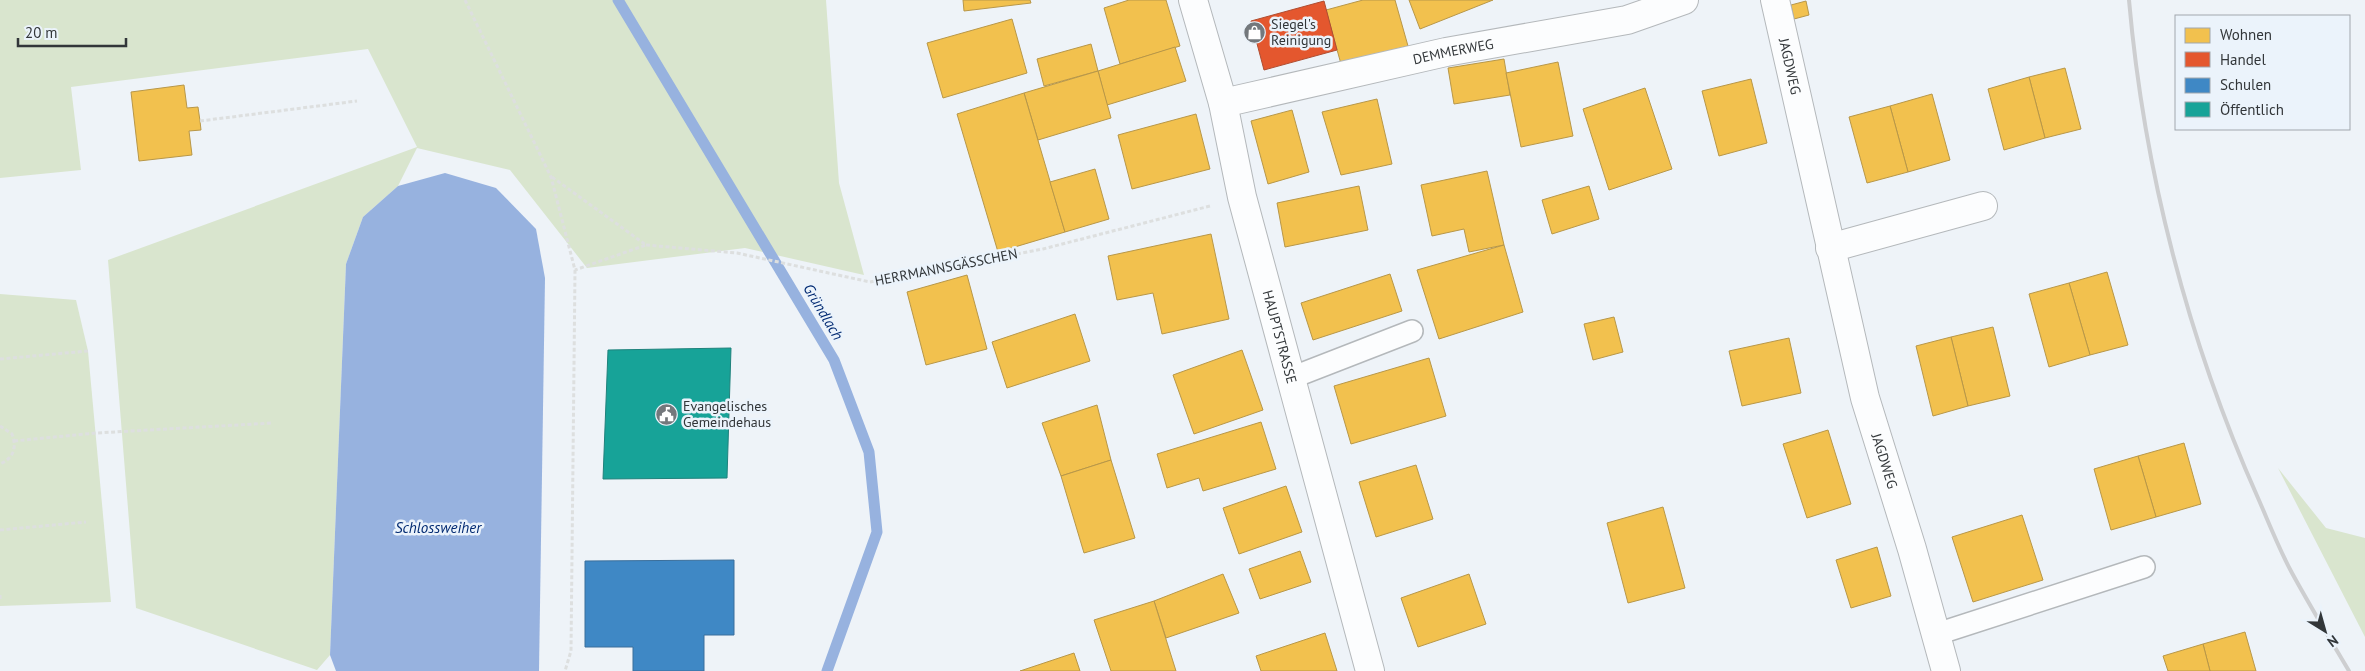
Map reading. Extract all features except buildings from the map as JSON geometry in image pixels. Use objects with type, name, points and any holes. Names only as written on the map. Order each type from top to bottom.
[{"type":"street","name":"HAUPTSTRASSE","points":[[1192,0],[1222,104],[1242,197],[1370,671]]},
{"type":"street","name":"DEMMERWEG","points":[[1222,104],[1446,52],[1627,20],[1684,0]]},
{"type":"street","name":"JAGDWEG","points":[[1775,0],[1865,398],[1946,671]]},
{"type":"street","points":[[1830,248],[1983,206]]},
{"type":"lane","points":[[1291,378],[1412,331]]},
{"type":"lane","points":[[1936,634],[2144,567]]},
{"type":"path","points":[[465,0],[552,177],[575,270],[571,651],[565,671]]},
{"type":"path","points":[[200,121],[357,101]]},
{"type":"path","points":[[552,177],[646,245]]},
{"type":"path","name":"HERRMANNSGÄSSCHEN","points":[[646,245],[736,253],[870,282],[1042,249],[1242,197]]},
{"type":"path","points":[[575,270],[646,245]]},
{"type":"path","points":[[0,359],[88,351]]},
{"type":"path","points":[[14,441],[96,433],[272,423]]},
{"type":"path","points":[[0,426],[7,429],[14,441],[13,454],[0,464]]},
{"type":"path","points":[[0,530],[86,522]]},
{"type":"green space","points":[[0,0],[826,0],[839,183],[864,275],[745,248],[587,268],[510,170],[417,148],[398,186],[363,217],[346,264],[330,655],[317,670],[136,608],[108,260],[417,147],[368,49],[71,87],[81,170],[0,178]]},
{"type":"green space","points":[[0,294],[76,300],[88,351],[111,602],[0,606]]},
{"type":"green space","points":[[2278,468],[2326,528],[2365,538],[2365,637]]},
{"type":"water","name":"Schlossweiher","points":[[445,173],[496,188],[536,229],[545,278],[539,671],[336,671],[330,655],[346,264],[363,217],[398,186]]},
{"type":"waterway","name":"Gründlach","points":[[618,0],[834,360],[869,452],[877,532],[827,671]]},
{"type":"railway","points":[[2129,0],[2136,64],[2158,191],[2190,317],[2233,439],[2283,555],[2349,671]]},
{"type":"place","name":"Siegel's Reinigung","points":[[1255,32]]},
{"type":"place","name":"Evangelisches Gemeindehaus","points":[[667,414]]}]
